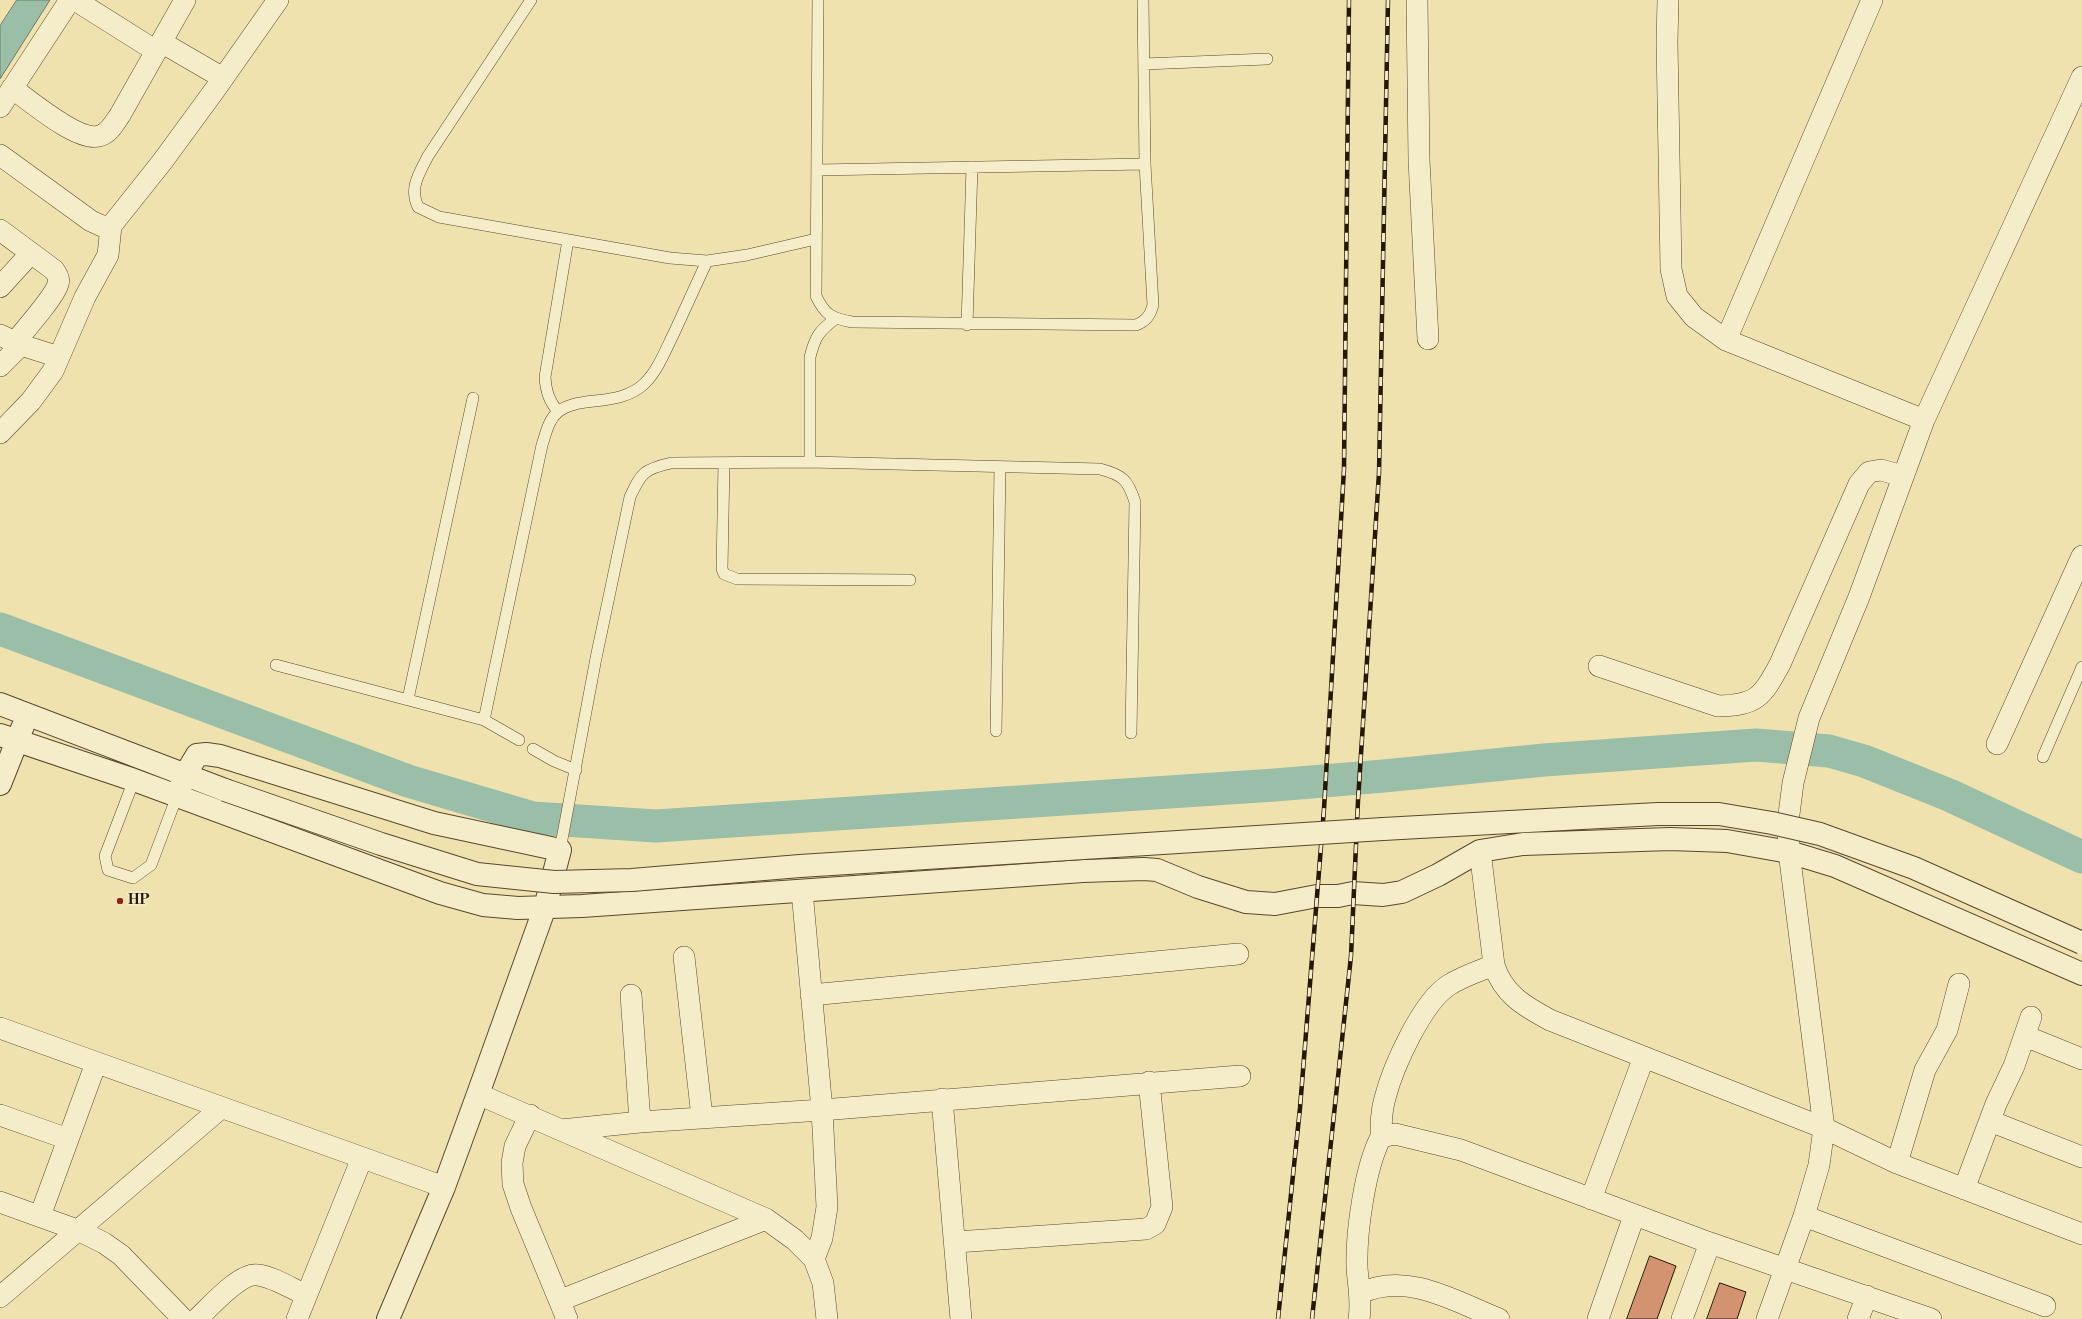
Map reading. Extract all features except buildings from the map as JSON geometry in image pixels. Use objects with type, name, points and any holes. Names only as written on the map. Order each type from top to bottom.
[{"type":"street","points":[[0,107],[70,0]]},
{"type":"street","points":[[75,0],[159,47],[223,78]]},
{"type":"street","points":[[12,88],[71,129],[86,136],[99,137],[108,132],[120,114],[185,0]]},
{"type":"street","points":[[0,433],[44,385],[53,371],[85,297],[108,255],[111,226],[162,162],[278,0]]},
{"type":"street","points":[[1417,0],[1419,160],[1428,339]]},
{"type":"street","points":[[1668,0],[1667,42],[1671,270],[1677,296],[1694,318],[1726,340],[1924,420]]},
{"type":"street","points":[[1726,340],[1872,0]]},
{"type":"street","points":[[1767,1319],[1804,1216],[1819,1165],[1824,1128],[1789,852],[1788,822],[1799,754],[1809,718],[1859,597],[1924,420],[2082,77]]},
{"type":"street","points":[[0,155],[90,221],[102,226],[111,226]]},
{"type":"street","points":[[0,230],[54,270],[58,276],[58,284],[12,341],[0,366]]},
{"type":"street","points":[[0,287],[31,252]]},
{"type":"street","points":[[12,341],[59,358]]},
{"type":"street","points":[[1599,666],[1718,706],[1738,705],[1753,700],[1768,687],[1780,664],[1859,484],[1869,472],[1881,470],[1903,476]]},
{"type":"street","points":[[1997,744],[2082,556]]},
{"type":"street","points":[[0,704],[28,716],[225,790],[381,844],[477,874],[554,882],[632,880],[800,866],[1406,828],[1658,814],[1719,814],[1772,823],[1820,834],[1914,868],[2082,943]]},
{"type":"street","points":[[0,784],[9,737],[28,716]]},
{"type":"street","points":[[9,737],[134,780],[448,895],[483,905],[518,908],[545,907],[1068,872],[1144,869],[1157,870],[1198,887],[1246,902],[1275,904],[1317,896],[1338,896],[1353,893],[1383,895],[1402,892],[1438,875],[1480,851],[1523,844],[1670,839],[1727,841],[1789,852],[1835,866],[2082,974]]},
{"type":"street","points":[[178,796],[186,775],[197,756],[206,754],[220,756],[434,823],[562,842],[545,907],[478,1094],[444,1186],[388,1319]]},
{"type":"street","points":[[1480,851],[1494,965],[1498,977],[1510,996],[1524,1006],[1550,1020],[1824,1128],[1897,1163],[2082,1234]]},
{"type":"street","points":[[802,891],[822,1110],[827,1207],[822,1238],[814,1260]]},
{"type":"street","points":[[811,995],[1238,954]]},
{"type":"street","points":[[684,957],[702,1117]]},
{"type":"street","points":[[1359,1319],[1361,1293],[1357,1268],[1358,1239],[1375,1149],[1382,1137],[1380,1121],[1384,1099],[1392,1074],[1422,1017],[1435,997],[1449,985],[1494,965]]},
{"type":"street","points":[[1897,1163],[1925,1070],[1947,1030],[1959,984]]},
{"type":"street","points":[[631,995],[640,1122]]},
{"type":"street","points":[[1964,1189],[1990,1120],[2014,1066],[2031,1017]]},
{"type":"street","points":[[0,1028],[221,1108],[444,1186]]},
{"type":"street","points":[[2024,1036],[2082,1059]]},
{"type":"street","points":[[1591,1199],[1644,1057]]},
{"type":"street","points":[[40,1216],[96,1063]]},
{"type":"street","points":[[561,1130],[702,1117],[822,1110],[1149,1082],[1240,1076]]},
{"type":"street","points":[[956,1242],[1146,1229],[1155,1224],[1162,1207],[1149,1082]]},
{"type":"street","points":[[478,1094],[530,1115],[642,1167],[766,1220],[796,1240],[814,1260],[823,1283],[825,1318]]},
{"type":"street","points":[[942,1099],[956,1242],[961,1319]]},
{"type":"street","points":[[0,1297],[80,1231],[221,1108]]},
{"type":"street","points":[[0,1115],[68,1139]]},
{"type":"street","points":[[530,1115],[515,1146],[512,1163],[513,1184],[521,1208],[564,1310],[766,1220]]},
{"type":"street","points":[[1990,1120],[2082,1157]]},
{"type":"street","points":[[1382,1137],[1395,1134],[1461,1150],[1634,1216],[1931,1319]]},
{"type":"street","points":[[297,1319],[362,1158]]},
{"type":"street","points":[[0,1202],[80,1231],[104,1243],[121,1255],[183,1319]]},
{"type":"street","points":[[1598,1319],[1634,1216]]},
{"type":"street","points":[[1804,1216],[2045,1306]]},
{"type":"street","points":[[1682,1319],[1710,1243]]},
{"type":"street","points":[[197,1319],[237,1282],[248,1275],[258,1274],[306,1295]]},
{"type":"street","points":[[1361,1293],[1386,1285],[1423,1288],[1499,1319]]},
{"type":"street","points":[[1858,1319],[1867,1296]]},
{"type":"lane","points":[[531,0],[428,156],[416,181],[413,197],[418,207],[439,217],[670,258],[707,261],[747,255],[816,239]]},
{"type":"lane","points":[[818,0],[816,296],[823,311],[835,319],[852,322],[1136,325],[1144,322],[1150,315],[1153,305],[1145,164],[1144,0]]},
{"type":"lane","points":[[1144,64],[1267,59]]},
{"type":"lane","points":[[816,170],[1145,164]]},
{"type":"lane","points":[[967,324],[972,167]]},
{"type":"lane","points":[[558,412],[550,402],[546,392],[545,377],[568,240]]},
{"type":"lane","points":[[484,720],[542,445],[549,424],[558,412],[570,406],[607,400],[629,394],[646,382],[662,358],[707,261]]},
{"type":"lane","points":[[810,462],[810,357],[814,342],[821,330],[835,319]]},
{"type":"lane","points":[[408,699],[472,398]]},
{"type":"lane","points":[[562,842],[596,658],[630,497],[639,477],[654,467],[671,463],[810,462],[1100,469],[1116,473],[1130,485],[1135,502],[1136,520],[1131,733]]},
{"type":"lane","points":[[724,463],[722,569],[724,574],[730,578],[910,580]]},
{"type":"lane","points":[[996,731],[1000,467]]},
{"type":"lane","points":[[276,665],[484,720],[519,740]]},
{"type":"lane","points":[[2043,757],[2082,667]]},
{"type":"lane","points":[[533,749],[554,761],[576,770]]},
{"type":"lane","points":[[134,780],[105,856],[108,870],[133,878],[151,865],[178,796]]},
{"type":"shaded area","points":[[17,0],[50,0],[0,79],[0,26]]},
{"type":"waterway","points":[[0,629],[408,781],[533,818],[656,826],[1275,785],[1544,760],[1756,745],[1829,751],[1864,761],[1949,795],[2082,857]]},
{"type":"railway","points":[[1278,1319],[1300,1108],[1324,809],[1344,469],[1349,0]]},
{"type":"railway","points":[[1312,1319],[1351,956],[1358,801],[1379,473],[1388,0]]},
{"type":"place","name":"HP","points":[[120,901]]}]
